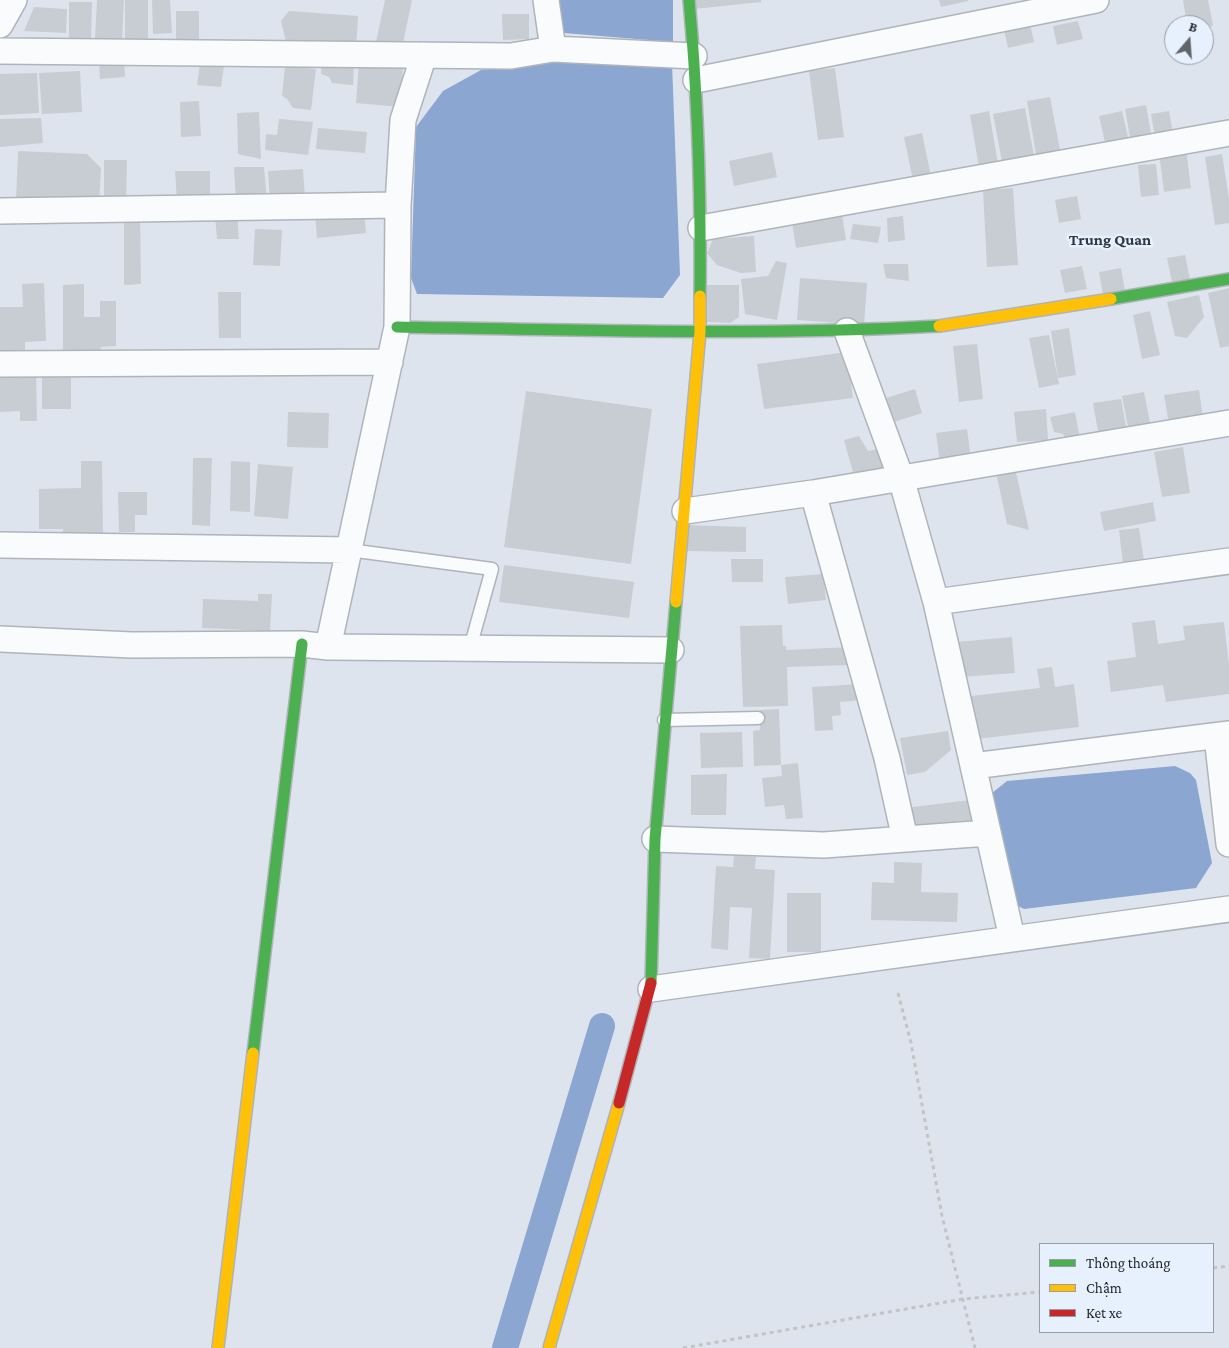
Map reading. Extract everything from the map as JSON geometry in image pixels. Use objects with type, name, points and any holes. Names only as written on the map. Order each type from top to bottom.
[{"type":"street","points":[[0,25],[14,0]]},
{"type":"street","points":[[546,0],[553,49]]},
{"type":"street","points":[[549,1348],[651,989],[655,839],[664,720],[685,511],[700,332],[701,228],[696,80],[689,0]]},
{"type":"street","points":[[696,80],[1096,0]]},
{"type":"street","points":[[0,51],[511,56],[553,49],[694,56]]},
{"type":"street","points":[[328,647],[397,327],[398,205],[403,120],[424,55]]},
{"type":"street","points":[[701,228],[1229,133]]},
{"type":"street","points":[[0,211],[398,205]]},
{"type":"street","points":[[397,327],[700,332],[846,331],[950,325],[1229,279]]},
{"type":"street","points":[[846,331],[901,478],[936,602],[1012,938]]},
{"type":"street","points":[[0,364],[390,362]]},
{"type":"street","points":[[685,511],[813,493],[1229,423]]},
{"type":"street","points":[[813,493],[887,758],[905,839]]},
{"type":"street","points":[[0,545],[349,550]]},
{"type":"street","points":[[936,602],[1229,561]]},
{"type":"street","points":[[0,639],[132,646],[302,644],[328,647],[671,650]]},
{"type":"street","points":[[218,1348],[302,644]]},
{"type":"street","points":[[973,766],[1223,735],[1229,844]]},
{"type":"street","points":[[655,839],[824,845],[988,833]]},
{"type":"street","points":[[651,989],[1229,909]]},
{"type":"lane","points":[[349,550],[492,569],[470,648]]},
{"type":"lane","points":[[664,720],[758,718]]},
{"type":"path","points":[[898,993],[911,1043],[942,1216],[975,1348]]},
{"type":"path","points":[[1214,1268],[1229,1266]]},
{"type":"path","points":[[683,1348],[963,1299],[1039,1292]]},
{"type":"water","points":[[559,0],[673,0],[673,42],[564,33]]},
{"type":"water","points":[[561,61],[672,63],[680,275],[663,298],[417,294],[411,278],[416,127],[443,91],[481,70]]},
{"type":"water","points":[[1175,766],[1190,773],[1196,780],[1212,863],[1196,888],[1024,909],[1012,903],[992,793],[1007,781]]},
{"type":"building","points":[[97,0],[124,0],[122,41],[95,39]]},
{"type":"building","points":[[125,0],[148,0],[148,39],[125,39]]},
{"type":"building","points":[[152,0],[170,0],[172,33],[153,34]]},
{"type":"building","points":[[385,0],[412,0],[402,48],[376,42]]},
{"type":"building","points":[[693,0],[761,0],[761,2],[694,9]]},
{"type":"building","points":[[939,0],[968,0],[968,1],[941,7]]},
{"type":"building","points":[[1183,0],[1208,0],[1211,15],[1185,15]]},
{"type":"building","points":[[69,2],[92,2],[91,43],[69,43]]},
{"type":"building","points":[[34,7],[67,9],[66,33],[24,31]]},
{"type":"building","points":[[176,11],[199,11],[199,44],[176,44]]},
{"type":"building","points":[[289,11],[358,16],[356,50],[286,42],[281,21]]},
{"type":"building","points":[[502,14],[529,14],[529,39],[503,40]]},
{"type":"building","points":[[1078,21],[1083,39],[1057,45],[1053,26]]},
{"type":"building","points":[[1030,24],[1034,42],[1008,48],[1004,29]]},
{"type":"building","points":[[322,59],[354,62],[353,85],[332,83],[329,77],[321,74]]},
{"type":"building","points":[[124,60],[125,77],[100,79],[99,62]]},
{"type":"building","points":[[359,62],[403,66],[400,107],[356,103]]},
{"type":"building","points":[[200,64],[224,66],[221,87],[197,85]]},
{"type":"building","points":[[285,66],[316,69],[311,110],[293,108],[287,99],[282,96]]},
{"type":"building","points":[[835,68],[844,137],[818,140],[809,71]]},
{"type":"building","points":[[80,71],[82,112],[42,114],[39,73]]},
{"type":"building","points":[[37,73],[39,113],[0,115],[0,74]]},
{"type":"building","points":[[1050,97],[1061,155],[1037,160],[1027,101]]},
{"type":"building","points":[[199,101],[201,136],[181,137],[180,102]]},
{"type":"building","points":[[1146,105],[1153,145],[1132,148],[1125,109]]},
{"type":"building","points":[[1025,108],[1035,161],[1003,167],[993,114]]},
{"type":"building","points":[[989,111],[999,170],[980,173],[970,115]]},
{"type":"building","points":[[1122,111],[1130,146],[1107,151],[1099,116]]},
{"type":"building","points":[[1169,111],[1174,140],[1156,143],[1151,114]]},
{"type":"building","points":[[259,112],[261,159],[238,154],[237,113]]},
{"type":"building","points":[[41,118],[43,143],[0,147],[0,119]]},
{"type":"building","points":[[279,119],[313,122],[308,155],[265,150],[266,134],[277,135]]},
{"type":"building","points":[[318,128],[367,132],[365,153],[316,149]]},
{"type":"building","points":[[922,133],[932,181],[914,185],[904,137]]},
{"type":"building","points":[[1186,149],[1191,188],[1164,192],[1159,153]]},
{"type":"building","points":[[18,151],[87,154],[101,168],[99,205],[16,202]]},
{"type":"building","points":[[772,152],[777,177],[734,186],[729,161]]},
{"type":"building","points":[[1222,154],[1229,199],[1229,223],[1215,225],[1205,157]]},
{"type":"building","points":[[104,160],[127,160],[126,202],[104,202]]},
{"type":"building","points":[[1156,164],[1159,195],[1141,197],[1138,165]]},
{"type":"building","points":[[234,167],[264,167],[267,200],[236,202]]},
{"type":"building","points":[[303,169],[305,198],[270,200],[268,171]]},
{"type":"building","points":[[175,171],[210,171],[210,199],[177,200]]},
{"type":"building","points":[[1013,188],[1018,265],[987,267],[983,190]]},
{"type":"building","points":[[1077,196],[1081,219],[1059,223],[1055,200]]},
{"type":"building","points":[[364,209],[366,233],[317,238],[315,213]]},
{"type":"building","points":[[237,212],[239,239],[217,239],[215,216]]},
{"type":"building","points":[[842,214],[846,240],[796,248],[792,222]]},
{"type":"building","points":[[140,216],[141,284],[124,285],[124,217]]},
{"type":"building","points":[[903,216],[905,240],[888,242],[887,218]]},
{"type":"building","points":[[853,224],[881,227],[878,243],[850,239]]},
{"type":"building","points":[[255,229],[282,230],[280,266],[253,265]]},
{"type":"building","points":[[754,236],[756,272],[741,273],[717,265],[707,253],[713,239]]},
{"type":"building","points":[[1185,255],[1190,279],[1172,282],[1167,258]]},
{"type":"building","points":[[776,261],[787,263],[777,320],[745,314],[741,279],[768,276]]},
{"type":"building","points":[[883,264],[908,264],[909,281],[886,278]]},
{"type":"building","points":[[1082,266],[1087,289],[1065,293],[1060,270]]},
{"type":"building","points":[[1121,268],[1125,291],[1103,295],[1099,272]]},
{"type":"building","points":[[800,278],[867,283],[864,325],[797,320]]},
{"type":"building","points":[[44,283],[46,341],[25,342],[25,350],[0,351],[0,307],[23,307],[22,284]]},
{"type":"building","points":[[84,284],[84,317],[100,317],[100,301],[116,301],[116,346],[101,347],[100,352],[63,352],[63,285]]},
{"type":"building","points":[[707,285],[739,285],[739,317],[730,323],[706,322]]},
{"type":"building","points":[[1229,288],[1229,346],[1220,348],[1208,293]]},
{"type":"building","points":[[218,292],[241,292],[241,338],[219,338]]},
{"type":"building","points":[[1199,295],[1204,317],[1187,338],[1175,336],[1167,302]]},
{"type":"building","points":[[1150,311],[1160,355],[1142,359],[1133,315]]},
{"type":"building","points":[[1069,328],[1076,375],[1058,378],[1051,331]]},
{"type":"building","points":[[1049,335],[1059,384],[1039,388],[1029,338]]},
{"type":"building","points":[[977,344],[983,399],[959,402],[953,346]]},
{"type":"building","points":[[847,352],[853,398],[764,409],[757,364]]},
{"type":"building","points":[[36,368],[37,421],[20,421],[20,411],[0,412],[0,369]]},
{"type":"building","points":[[42,372],[71,372],[71,409],[42,409]]},
{"type":"building","points":[[915,389],[922,413],[891,423],[883,399]]},
{"type":"building","points":[[1199,390],[1203,418],[1169,424],[1164,395]]},
{"type":"building","points":[[526,391],[652,409],[631,564],[504,547]]},
{"type":"building","points":[[1144,392],[1151,428],[1129,432],[1122,396]]},
{"type":"building","points":[[1121,399],[1127,432],[1099,437],[1093,403]]},
{"type":"building","points":[[1046,409],[1048,440],[1017,442],[1014,412]]},
{"type":"building","points":[[288,412],[329,413],[328,448],[287,447]]},
{"type":"building","points":[[1075,412],[1080,439],[1067,442],[1063,434],[1054,432],[1050,417]]},
{"type":"building","points":[[967,429],[971,459],[940,463],[936,433]]},
{"type":"building","points":[[859,436],[868,451],[878,449],[889,467],[854,476],[844,440]]},
{"type":"building","points":[[1183,447],[1190,493],[1162,497],[1154,452]]},
{"type":"building","points":[[193,458],[212,458],[210,526],[192,525]]},
{"type":"building","points":[[81,461],[102,461],[103,535],[63,535],[63,529],[39,529],[39,489],[81,488]]},
{"type":"building","points":[[231,461],[250,462],[250,512],[230,511]]},
{"type":"building","points":[[258,464],[293,467],[288,519],[254,516]]},
{"type":"building","points":[[1015,468],[1029,530],[1007,524],[996,472]]},
{"type":"building","points":[[118,492],[147,492],[147,515],[135,515],[135,532],[119,532]]},
{"type":"building","points":[[1153,502],[1156,521],[1104,531],[1100,512]]},
{"type":"building","points":[[686,525],[746,527],[746,552],[686,551]]},
{"type":"building","points":[[1139,528],[1145,567],[1123,564],[1119,530]]},
{"type":"building","points":[[731,559],[763,559],[763,582],[732,582]]},
{"type":"building","points":[[504,565],[634,582],[629,618],[499,602]]},
{"type":"building","points":[[823,574],[826,600],[788,604],[785,577]]},
{"type":"building","points":[[258,594],[272,594],[270,631],[202,628],[203,599],[258,601]]},
{"type":"building","points":[[1155,620],[1158,644],[1185,640],[1183,626],[1224,622],[1229,665],[1229,694],[1166,702],[1163,685],[1111,692],[1107,661],[1136,657],[1132,623]]},
{"type":"building","points":[[782,625],[783,646],[786,646],[786,650],[850,647],[851,665],[787,667],[788,706],[743,707],[740,626]]},
{"type":"building","points":[[1012,637],[1015,673],[960,677],[957,642]]},
{"type":"building","points":[[1052,667],[1055,687],[1074,684],[1079,727],[968,740],[963,697],[1040,688],[1037,669]]},
{"type":"building","points":[[861,684],[862,700],[840,702],[841,715],[832,716],[833,730],[815,731],[812,687]]},
{"type":"building","points":[[779,709],[781,765],[754,766],[753,731],[760,730],[760,710]]},
{"type":"building","points":[[948,731],[951,750],[925,772],[907,775],[900,738]]},
{"type":"building","points":[[742,732],[743,767],[701,768],[700,733]]},
{"type":"building","points":[[798,763],[803,818],[786,819],[784,805],[765,807],[762,778],[782,776],[781,765]]},
{"type":"building","points":[[727,774],[726,815],[691,815],[691,775]]},
{"type":"building","points":[[970,800],[973,823],[907,831],[904,808]]},
{"type":"building","points":[[734,855],[756,857],[755,869],[775,870],[770,959],[749,958],[752,908],[730,907],[728,950],[711,948],[716,866],[733,867]]},
{"type":"building","points":[[894,862],[922,863],[921,892],[958,893],[957,922],[871,920],[872,882],[894,883]]},
{"type":"building","points":[[787,893],[821,893],[821,952],[787,952]]},
{"type":"waterway","points":[[505,1348],[602,1026]]},
{"type":"traffic: fast","points":[[689,0],[698,148],[700,296]]},
{"type":"traffic: fast","points":[[1111,299],[1229,279]]},
{"type":"traffic: fast","points":[[397,327],[736,332],[939,326]]},
{"type":"traffic: fast","points":[[651,983],[655,839],[676,602]]},
{"type":"traffic: fast","points":[[253,1053],[302,644]]},
{"type":"traffic: slow","points":[[676,602],[700,332],[700,296]]},
{"type":"traffic: slow","points":[[939,326],[1111,299]]},
{"type":"traffic: slow","points":[[218,1348],[253,1053]]},
{"type":"traffic: slow","points":[[549,1348],[619,1103]]},
{"type":"traffic: jam","points":[[619,1103],[651,983]]},
{"type":"district","name":"Trung Quan","points":[[1110,240]]}]
